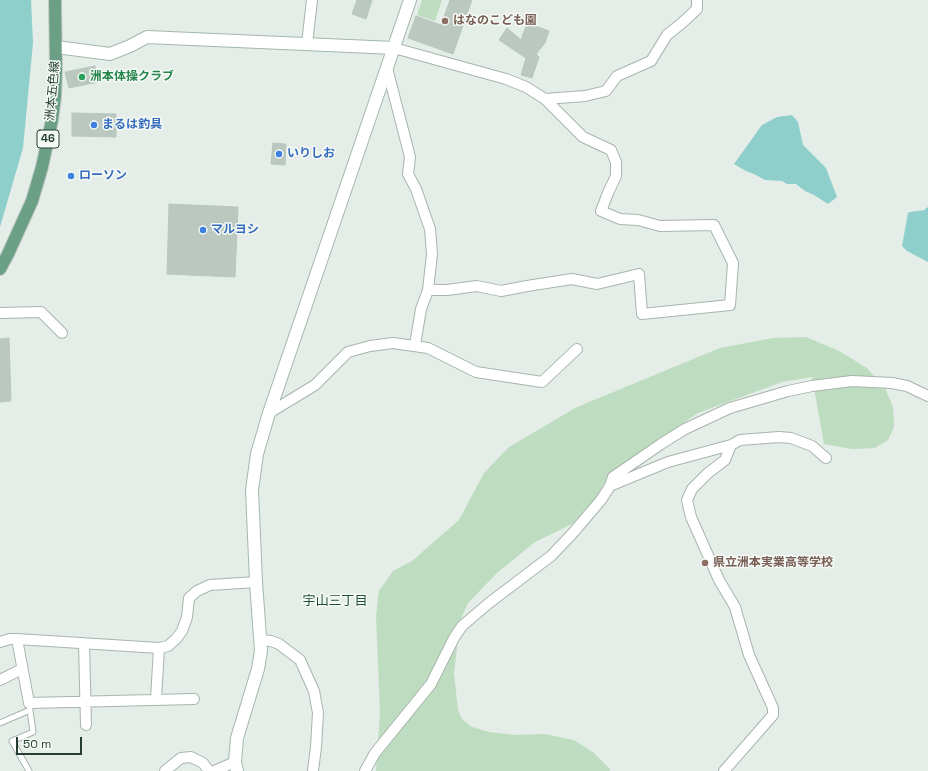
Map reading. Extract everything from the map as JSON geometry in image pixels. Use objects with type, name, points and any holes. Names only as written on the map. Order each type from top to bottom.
[{"type":"main road","name":"洲本五色線","points":[[0,268],[32,201],[42,167],[55,97],[55,0]]},
{"type":"street","points":[[307,44],[312,0]]},
{"type":"street","points":[[214,771],[236,767],[237,738],[258,669],[261,651],[252,490],[257,454],[269,414],[410,0]]},
{"type":"street","points":[[545,100],[586,96],[606,91],[618,76],[651,61],[666,35],[697,9],[697,0]]},
{"type":"street","points":[[56,47],[110,54],[147,37],[394,48],[506,78],[526,87],[545,100],[582,137],[611,150],[616,162],[616,176],[601,211],[620,219],[638,220],[660,226],[714,225],[733,263],[730,305],[642,314],[639,274],[597,284],[572,279],[501,291],[477,286],[447,290],[428,290]]},
{"type":"street","points":[[387,68],[410,157],[408,174],[416,189],[430,229],[432,254],[428,290],[421,309],[415,345]]},
{"type":"street","points":[[0,313],[41,312],[62,333]]},
{"type":"street","points":[[269,414],[315,385],[348,352],[370,346],[392,343],[415,345],[428,348],[476,372],[542,382],[577,349]]},
{"type":"street","points":[[365,771],[375,753],[432,684],[454,638],[462,626],[489,603],[551,556],[601,500],[610,486],[613,477],[661,444],[686,429],[730,408],[788,391],[812,386],[852,381],[892,383],[907,386],[928,396]]},
{"type":"street","points":[[610,486],[668,462],[731,445],[740,440],[779,437],[791,438],[812,446],[826,458]]},
{"type":"street","points":[[724,771],[773,715],[773,708],[760,683],[749,655],[735,607],[719,580],[691,517],[687,500],[692,489],[724,460],[731,445]]},
{"type":"street","points":[[0,642],[10,639],[17,639],[159,648],[168,646],[182,631],[187,616],[189,598],[197,591],[210,585],[256,582]]},
{"type":"street","points":[[17,639],[29,707],[85,702],[194,699]]},
{"type":"street","points":[[260,640],[271,641],[279,644],[300,660],[314,691],[318,713],[313,771]]},
{"type":"street","points":[[84,643],[86,725]]},
{"type":"street","points":[[156,699],[159,648]]},
{"type":"street","points":[[0,680],[22,669]]},
{"type":"street","points":[[165,771],[181,758],[191,757],[203,763],[209,771]]},
{"type":"lane","points":[[0,723],[29,707],[33,732],[12,741],[29,771]]},
{"type":"green space","points":[[422,0],[442,0],[435,21],[417,15]]},
{"type":"green space","points":[[806,337],[839,351],[867,368],[885,388],[893,407],[894,427],[888,440],[875,448],[852,449],[824,444],[812,377],[782,382],[698,413],[609,474],[596,499],[572,524],[535,542],[497,573],[468,603],[460,621],[454,673],[458,710],[462,719],[472,727],[489,732],[516,735],[544,734],[574,740],[594,753],[609,768],[610,771],[376,771],[380,713],[376,616],[379,591],[393,571],[412,561],[459,520],[484,473],[509,447],[577,407],[720,348],[773,338]]},
{"type":"water","points":[[0,0],[31,0],[33,43],[23,148],[0,227]]},
{"type":"water","points":[[792,115],[798,122],[803,145],[826,168],[837,197],[828,204],[796,184],[765,180],[734,164],[762,125],[777,117]]},
{"type":"water","points":[[928,207],[928,262],[907,251],[902,246],[908,213],[925,210]]},
{"type":"building","points":[[357,0],[372,0],[366,19],[352,14]]},
{"type":"building","name":"はなのこども園","points":[[450,0],[472,0],[453,54],[408,38],[416,16],[441,25]]},
{"type":"building","points":[[527,23],[549,31],[545,43],[536,54],[539,57],[532,78],[521,75],[526,58],[499,40],[507,28],[521,40]]},
{"type":"building","name":"洲本体操クラブ","points":[[95,66],[98,82],[69,88],[65,72]]},
{"type":"building","name":"まるは釣具","points":[[72,113],[116,114],[116,137],[72,136]]},
{"type":"building","name":"いりしお","points":[[273,143],[286,144],[285,165],[271,164]]},
{"type":"building","name":"マルヨシ","points":[[169,204],[238,207],[235,277],[167,274]]},
{"type":"building","points":[[9,338],[11,401],[0,402],[0,339]]},
{"type":"place","name":"はなのこども園","points":[[445,21]]},
{"type":"place","name":"洲本体操クラブ","points":[[82,77]]},
{"type":"place","name":"まるは釣具","points":[[94,125]]},
{"type":"place","name":"いりしお","points":[[279,154]]},
{"type":"place","name":"ローソン","points":[[71,176]]},
{"type":"place","name":"マルヨシ","points":[[203,230]]},
{"type":"place","name":"県立洲本実業高等学校","points":[[705,563]]},
{"type":"district","name":"宇山三丁目","points":[[335,601]]}]
